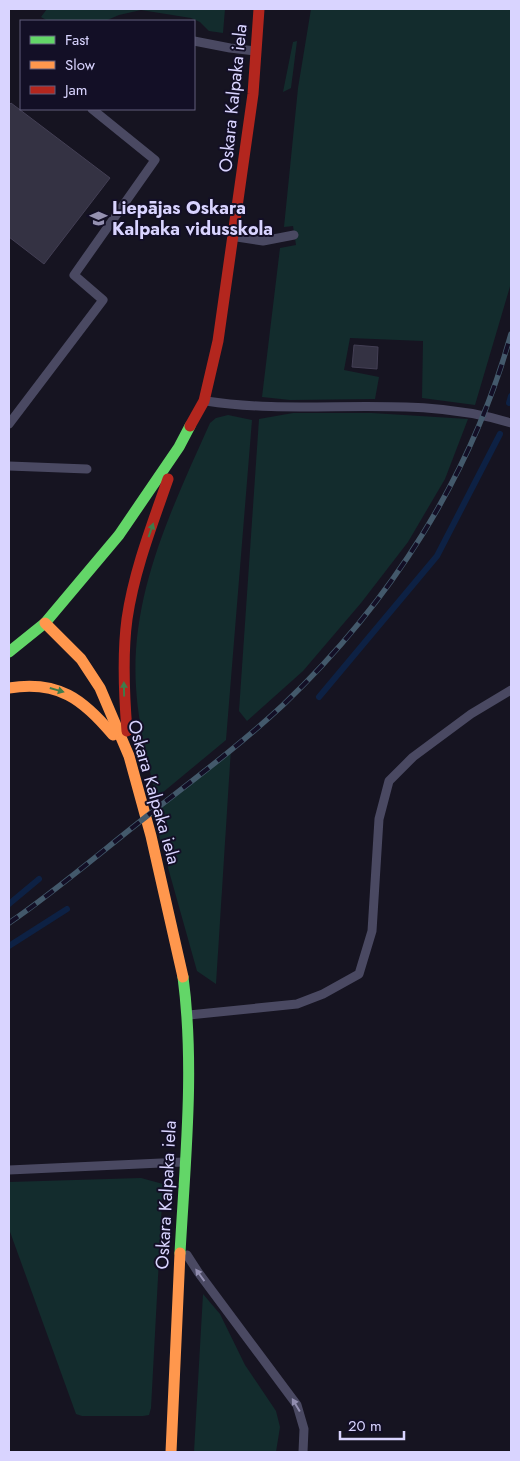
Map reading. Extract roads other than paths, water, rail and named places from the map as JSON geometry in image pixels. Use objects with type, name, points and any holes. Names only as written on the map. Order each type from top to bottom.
[{"type":"street","name":"Oskara Kalpaka iela","points":[[171,1452],[186,1162],[189,1074],[188,1015],[172,923],[148,823],[129,756],[100,688],[81,659],[45,623],[119,535],[179,447],[204,400],[218,341],[234,237],[256,51],[259,9]]},
{"type":"street","points":[[129,756],[124,691],[125,645],[130,604],[141,558],[179,447]]},
{"type":"street","points":[[9,652],[45,623]]},
{"type":"street","points":[[9,688],[36,686],[58,689],[81,700],[104,723],[129,756]]},
{"type":"lane","points":[[195,41],[256,51]]},
{"type":"lane","points":[[9,424],[103,300],[74,275],[155,160],[93,110]]},
{"type":"lane","points":[[234,237],[263,241],[294,235]]},
{"type":"lane","points":[[204,400],[256,408],[400,406],[444,408],[483,414],[511,422]]},
{"type":"lane","points":[[9,466],[87,469]]},
{"type":"lane","points":[[188,1015],[297,1004],[324,994],[359,974],[372,931],[379,819],[388,781],[413,757],[470,714],[511,690]]},
{"type":"lane","points":[[9,1170],[186,1162]]},
{"type":"lane","points":[[181,1232],[188,1255],[195,1268],[297,1404],[304,1429],[303,1452]]},
{"type":"waterway","points":[[509,403],[511,396]]},
{"type":"waterway","points":[[319,697],[437,556],[500,434]]},
{"type":"waterway","points":[[9,904],[39,879]]},
{"type":"waterway","points":[[9,946],[67,909]]},
{"type":"railway","points":[[9,923],[62,884],[250,734],[283,705],[322,666],[358,624],[392,580],[422,535],[449,487],[474,438],[494,387],[511,334]]},
{"type":"place","name":"Liepājas Oskara Kalpaka vidusskola","points":[[98,218]]}]
